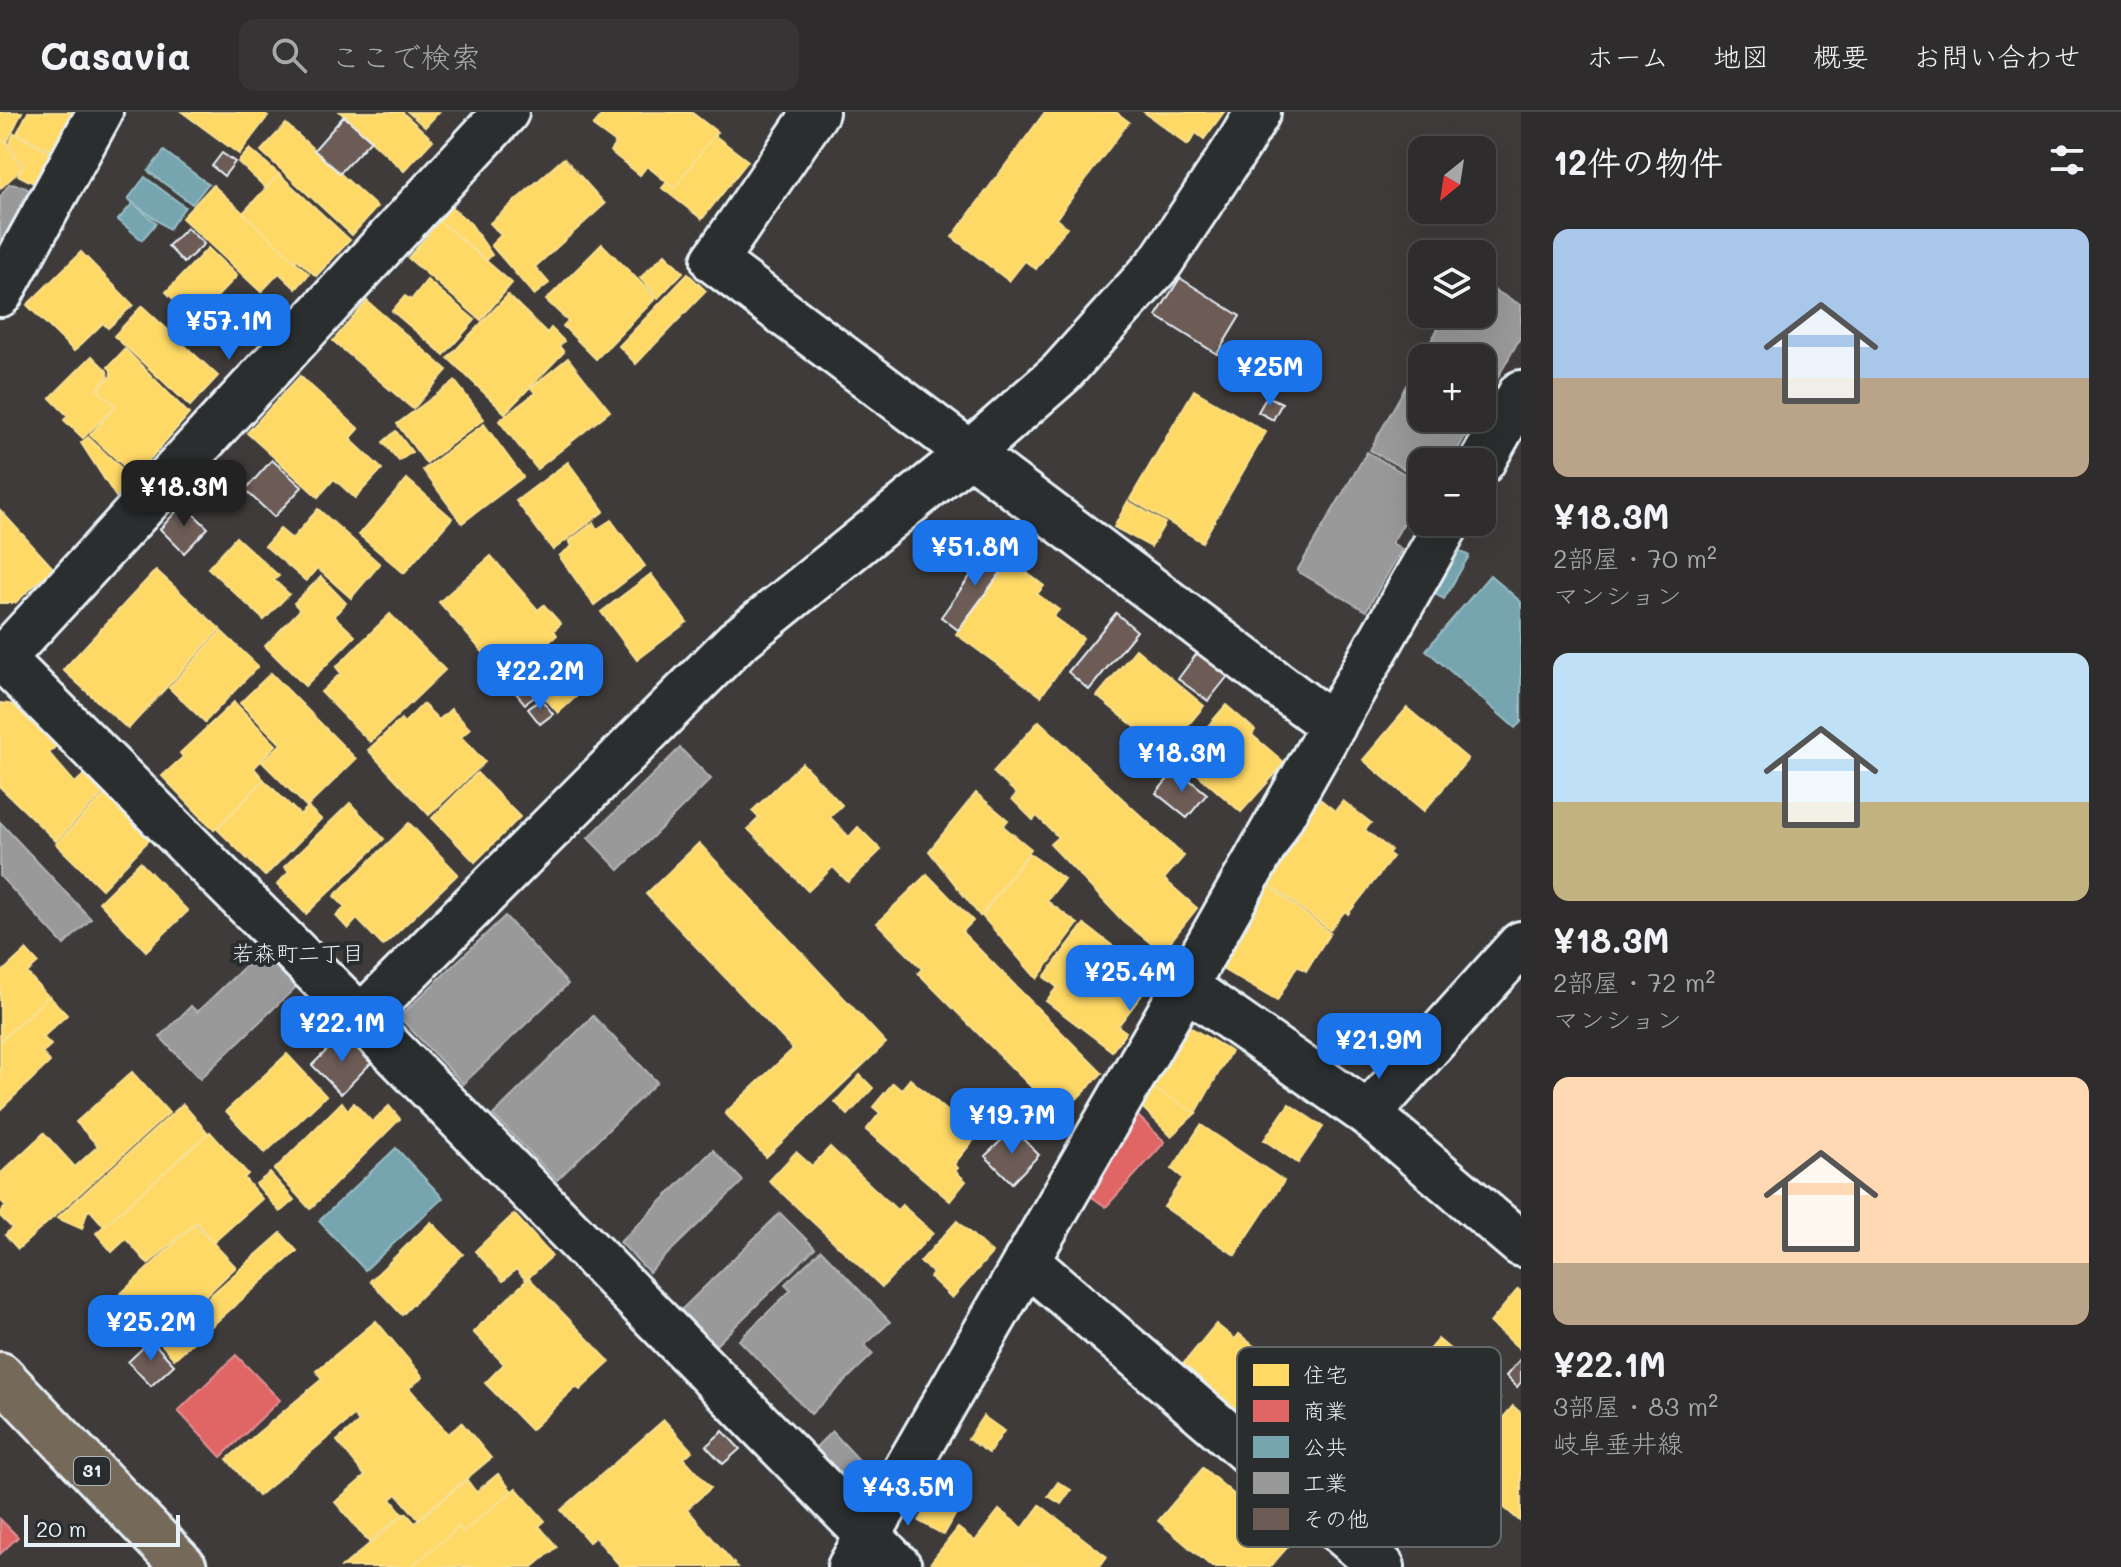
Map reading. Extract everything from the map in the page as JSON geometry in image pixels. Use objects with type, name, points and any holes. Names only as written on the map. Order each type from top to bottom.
[{"type":"main road","name":"31","points":[[0,1375],[184,1567]]},
{"type":"street","points":[[0,294],[100,112]]},
{"type":"street","points":[[506,112],[1,658],[361,1018],[859,1552],[899,1567]]},
{"type":"street","points":[[816,112],[714,261],[1333,726]]},
{"type":"street","points":[[361,1018],[736,642],[970,453],[1061,373],[1160,263],[1258,112]]},
{"type":"street","points":[[1490,448],[1521,393]]},
{"type":"street","points":[[859,1552],[1440,536]]},
{"type":"street","points":[[1368,1114],[1521,944]]},
{"type":"street","points":[[1185,986],[1368,1114],[1521,1244]]},
{"type":"street","points":[[1026,1261],[1237,1442]]},
{"type":"street","points":[[1359,1547],[1382,1567]]},
{"type":"building: 住宅","points":[[0,112],[22,112],[7,142],[0,138]]},
{"type":"building: 住宅","points":[[28,112],[78,112],[56,153],[17,133]]},
{"type":"building: 住宅","points":[[182,112],[262,112],[268,116],[239,154]]},
{"type":"building: 住宅","points":[[340,112],[402,112],[433,140],[404,171]]},
{"type":"building: 住宅","points":[[408,112],[439,112],[425,127]]},
{"type":"building: 住宅","points":[[604,112],[691,112],[717,132],[674,188],[647,166],[640,175],[610,151],[616,143],[593,126]]},
{"type":"building: 住宅","points":[[1045,112],[1116,112],[1129,122],[1056,219],[1067,227],[1036,269],[1025,261],[1009,281],[952,237]]},
{"type":"building: 住宅","points":[[1144,112],[1224,112],[1204,139],[1196,133],[1188,145]]},
{"type":"building: 住宅","points":[[286,124],[377,207],[352,235],[261,151]]},
{"type":"building: 住宅","points":[[14,133],[63,159],[47,190],[18,175],[23,166],[9,144]]},
{"type":"building: 住宅","points":[[714,135],[748,161],[702,219],[662,188],[667,182],[674,188]]},
{"type":"building: 住宅","points":[[0,139],[6,142],[22,168],[0,189]]},
{"type":"building: 住宅","points":[[250,149],[279,174],[266,188],[238,162]]},
{"type":"building: 住宅","points":[[564,158],[605,204],[535,267],[549,283],[534,295],[491,245],[501,235],[490,223]]},
{"type":"building: 住宅","points":[[279,174],[350,240],[316,276],[243,213]]},
{"type":"building: 住宅","points":[[213,185],[309,274],[296,289],[279,273],[261,292],[182,218]]},
{"type":"building: 住宅","points":[[451,207],[471,224],[492,255],[487,260],[440,221]]},
{"type":"building: 住宅","points":[[440,221],[512,283],[481,320],[408,258]]},
{"type":"building: 住宅","points":[[602,244],[656,298],[596,359],[563,326],[568,321],[546,300]]},
{"type":"building: 住宅","points":[[208,248],[237,276],[195,320],[166,292]]},
{"type":"building: 住宅","points":[[81,252],[133,305],[108,328],[103,323],[74,351],[27,305]]},
{"type":"building: 住宅","points":[[665,254],[683,272],[658,298],[640,278]]},
{"type":"building: 住宅","points":[[688,274],[706,291],[636,364],[619,346]]},
{"type":"building: 住宅","points":[[427,280],[475,320],[444,355],[392,311],[405,296],[411,300]]},
{"type":"building: 住宅","points":[[508,295],[547,333],[551,328],[564,341],[559,346],[564,352],[505,413],[448,358]]},
{"type":"building: 住宅","points":[[367,301],[447,370],[413,409],[333,341]]},
{"type":"building: 住宅","points":[[142,306],[218,376],[190,406],[114,336]]},
{"type":"building: 住宅","points":[[125,349],[189,414],[135,476],[90,435],[116,406],[98,390],[111,376],[108,367]]},
{"type":"building: 住宅","points":[[92,356],[107,371],[108,377],[97,389],[115,406],[83,438],[64,420],[68,416],[50,398]]},
{"type":"building: 住宅","points":[[568,358],[610,411],[537,469],[499,421],[535,393],[531,388]]},
{"type":"building: 住宅","points":[[300,376],[359,429],[350,439],[382,469],[355,498],[334,479],[318,497],[247,433]]},
{"type":"building: 住宅","points":[[455,381],[484,419],[426,463],[397,424]]},
{"type":"building: 住宅","points":[[1194,390],[1266,432],[1202,542],[1130,499]]},
{"type":"building: 住宅","points":[[484,424],[523,477],[462,523],[423,470]]},
{"type":"building: 住宅","points":[[396,431],[412,452],[399,461],[383,442]]},
{"type":"building: 住宅","points":[[88,437],[133,479],[116,497],[81,443]]},
{"type":"building: 住宅","points":[[568,462],[604,511],[553,550],[516,501]]},
{"type":"building: 住宅","points":[[407,479],[452,518],[404,573],[359,535]]},
{"type":"building: 住宅","points":[[1128,501],[1165,523],[1151,547],[1114,527]]},
{"type":"building: 住宅","points":[[318,509],[380,564],[351,598],[317,568],[306,581],[265,546],[280,529],[292,539]]},
{"type":"building: 住宅","points":[[0,510],[53,568],[15,603],[0,603]]},
{"type":"building: 住宅","points":[[611,520],[645,566],[594,605],[559,556],[572,546],[569,541],[593,523],[597,529]]},
{"type":"building: 住宅","points":[[236,537],[279,576],[274,580],[289,594],[264,620],[208,568]]},
{"type":"building: 住宅","points":[[491,556],[538,610],[544,605],[561,624],[554,630],[557,635],[507,680],[439,602]]},
{"type":"building: 住宅","points":[[1010,560],[1044,586],[1037,594],[1059,610],[1053,617],[1083,638],[1041,696],[956,634]]},
{"type":"building: 住宅","points":[[156,570],[220,629],[128,729],[63,670]]},
{"type":"building: 住宅","points":[[651,574],[687,622],[637,660],[601,612]]},
{"type":"building: 住宅","points":[[321,577],[346,603],[334,616],[355,636],[305,686],[265,646],[300,610],[294,603]]},
{"type":"building: 住宅","points":[[390,614],[445,670],[370,742],[321,692],[341,673],[336,667]]},
{"type":"building: 住宅","points":[[221,631],[258,666],[205,722],[169,688]]},
{"type":"building: 住宅","points":[[555,647],[588,686],[558,713],[524,673]]},
{"type":"building: 住宅","points":[[1136,649],[1204,706],[1166,752],[1097,696]]},
{"type":"building: 住宅","points":[[271,673],[356,759],[307,807],[262,762],[281,744],[240,703]]},
{"type":"building: 住宅","points":[[234,702],[276,745],[254,768],[264,780],[214,830],[162,776],[183,757],[180,753]]},
{"type":"building: 住宅","points":[[0,703],[15,705],[31,723],[35,718],[58,744],[49,753],[75,783],[87,772],[104,792],[56,841],[0,787]]},
{"type":"building: 住宅","points":[[423,704],[439,720],[451,709],[470,729],[461,737],[485,762],[429,815],[368,750],[401,719],[404,723]]},
{"type":"building: 住宅","points":[[1226,705],[1255,730],[1252,735],[1285,763],[1241,812],[1180,759]]},
{"type":"building: 住宅","points":[[1407,708],[1468,759],[1424,811],[1363,760]]},
{"type":"building: 住宅","points":[[1039,721],[1184,856],[1164,879],[1197,908],[1162,952],[1123,921],[1050,844],[1058,837],[1037,816],[1033,820],[1012,799],[1017,794],[993,772]]},
{"type":"building: 住宅","points":[[802,763],[842,805],[830,817],[849,837],[858,827],[881,850],[848,882],[833,867],[808,891],[748,829],[759,818],[752,811]]},
{"type":"building: 住宅","points":[[477,773],[520,817],[475,862],[432,818]]},
{"type":"building: 住宅","points":[[264,780],[300,815],[308,807],[321,819],[265,876],[217,829]]},
{"type":"building: 住宅","points":[[107,792],[152,837],[102,889],[56,844]]},
{"type":"building: 住宅","points":[[976,793],[1008,820],[1003,826],[1031,849],[980,916],[929,851]]},
{"type":"building: 住宅","points":[[1320,799],[1335,811],[1343,801],[1371,823],[1365,830],[1391,850],[1388,853],[1393,857],[1348,914],[1345,911],[1330,930],[1269,884]]},
{"type":"building: 住宅","points":[[350,803],[384,839],[306,914],[277,884],[289,872],[284,867]]},
{"type":"building: 住宅","points":[[409,823],[458,874],[383,946],[357,919],[348,929],[336,916],[345,907],[334,896]]},
{"type":"building: 住宅","points":[[699,843],[886,1043],[766,1157],[725,1113],[793,1049],[646,894]]},
{"type":"building: 住宅","points":[[1029,853],[1064,879],[1047,901],[1078,924],[1037,979],[982,916]]},
{"type":"building: 住宅","points":[[140,862],[188,911],[146,951],[99,902]]},
{"type":"building: 住宅","points":[[927,874],[973,921],[962,932],[1102,1073],[1060,1116],[918,973],[922,969],[877,923]]},
{"type":"building: 住宅","points":[[1269,886],[1330,933],[1306,971],[1297,966],[1277,1001],[1220,968]]},
{"type":"building: 住宅","points":[[1084,924],[1155,978],[1118,1026],[1126,1032],[1112,1051],[1046,1001],[1057,987],[1044,977]]},
{"type":"building: 住宅","points":[[26,950],[38,963],[27,973],[48,996],[0,1041],[0,974]]},
{"type":"building: 住宅","points":[[49,996],[67,1015],[43,1037],[51,1045],[42,1053],[50,1062],[0,1110],[0,1042]]},
{"type":"building: 住宅","points":[[1183,1023],[1231,1051],[1196,1113],[1147,1085]]},
{"type":"building: 住宅","points":[[287,1054],[326,1096],[265,1153],[226,1111]]},
{"type":"building: 住宅","points":[[132,1072],[169,1113],[18,1249],[5,1235],[12,1228],[0,1216],[6,1206],[0,1200],[0,1174],[44,1133],[75,1167],[98,1146],[76,1122]]},
{"type":"building: 住宅","points":[[860,1075],[873,1088],[848,1115],[835,1102]]},
{"type":"building: 住宅","points":[[910,1079],[977,1136],[954,1164],[958,1168],[955,1171],[966,1181],[950,1201],[866,1130],[880,1113],[873,1107],[893,1083],[901,1090]]},
{"type":"building: 住宅","points":[[1149,1086],[1196,1113],[1171,1136],[1139,1104]]},
{"type":"building: 住宅","points":[[342,1102],[348,1110],[354,1103],[372,1122],[389,1106],[400,1119],[310,1209],[274,1170]]},
{"type":"building: 住宅","points":[[183,1104],[208,1133],[104,1226],[90,1210],[82,1229],[57,1218]]},
{"type":"building: 住宅","points":[[1289,1104],[1323,1127],[1298,1163],[1264,1140]]},
{"type":"building: 住宅","points":[[1201,1125],[1284,1181],[1235,1255],[1164,1207],[1183,1178],[1172,1169]]},
{"type":"building: 住宅","points":[[210,1132],[248,1174],[244,1178],[262,1199],[214,1242],[196,1222],[148,1264],[126,1239],[112,1252],[96,1233]]},
{"type":"building: 住宅","points":[[830,1147],[897,1210],[902,1205],[933,1233],[882,1287],[769,1181],[796,1152],[812,1166]]},
{"type":"building: 住宅","points":[[270,1173],[294,1200],[280,1212],[256,1184]]},
{"type":"building: 住宅","points":[[514,1214],[552,1256],[526,1280],[516,1269],[503,1281],[475,1251]]},
{"type":"building: 住宅","points":[[957,1221],[992,1253],[952,1298],[930,1277],[933,1273],[920,1262]]},
{"type":"building: 住宅","points":[[431,1222],[463,1254],[402,1315],[370,1281]]},
{"type":"building: 住宅","points":[[195,1224],[236,1267],[156,1343],[115,1299]]},
{"type":"building: 住宅","points":[[281,1233],[297,1251],[174,1359],[159,1341]]},
{"type":"building: 住宅","points":[[529,1278],[610,1362],[580,1390],[576,1387],[531,1430],[485,1383],[504,1364],[473,1332]]},
{"type":"building: 住宅","points":[[1518,1289],[1521,1292],[1521,1350],[1490,1323]]},
{"type":"building: 住宅","points":[[376,1321],[423,1377],[409,1388],[448,1434],[462,1423],[491,1458],[418,1519],[397,1494],[391,1499],[403,1514],[369,1542],[335,1502],[365,1476],[337,1441],[359,1422],[354,1416],[258,1496],[227,1459],[322,1379],[316,1371]]},
{"type":"building: 住宅","points":[[1216,1324],[1235,1339],[1239,1334],[1255,1347],[1237,1347],[1237,1409],[1183,1364]]},
{"type":"building: 住宅","points":[[1438,1339],[1448,1347],[1431,1347]]},
{"type":"building: 住宅","points":[[1513,1406],[1521,1413],[1521,1522],[1501,1505],[1501,1420]]},
{"type":"building: 住宅","points":[[983,1416],[1004,1431],[989,1453],[968,1439]]},
{"type":"building: 住宅","points":[[664,1420],[692,1451],[684,1458],[711,1488],[687,1509],[737,1567],[621,1567],[595,1537],[589,1542],[561,1510]]},
{"type":"building: 住宅","points":[[1203,1468],[1237,1497],[1237,1547],[1288,1547],[1270,1567],[1212,1567],[1158,1521]]},
{"type":"building: 住宅","points":[[498,1474],[512,1491],[463,1532],[459,1527],[411,1567],[342,1567],[406,1513],[415,1523],[467,1480],[476,1492]]},
{"type":"building: 住宅","points":[[1058,1482],[1071,1490],[1061,1504],[1048,1496]]},
{"type":"building: 住宅","points":[[939,1486],[956,1496],[951,1506],[958,1510],[944,1535],[919,1521]]},
{"type":"building: 住宅","points":[[516,1488],[545,1521],[539,1526],[557,1547],[533,1567],[411,1567],[459,1527],[463,1532]]},
{"type":"building: 住宅","points":[[1040,1505],[1107,1557],[1099,1567],[937,1567],[931,1562],[958,1528],[975,1541],[999,1510],[1023,1528]]},
{"type":"building: 商業","points":[[1135,1113],[1165,1142],[1106,1207],[1089,1195]]},
{"type":"building: 商業","points":[[236,1355],[280,1400],[221,1457],[178,1411]]},
{"type":"building: 商業","points":[[0,1519],[18,1537],[0,1554]]},
{"type":"building: 公共","points":[[164,151],[208,184],[192,204],[148,171]]},
{"type":"building: 公共","points":[[145,177],[185,207],[169,229],[128,199]]},
{"type":"building: 公共","points":[[133,203],[156,223],[142,240],[118,220]]},
{"type":"building: 公共","points":[[1458,550],[1469,556],[1444,599],[1433,593]]},
{"type":"building: 公共","points":[[1490,575],[1521,602],[1521,722],[1515,728],[1426,650]]},
{"type":"building: 公共","points":[[396,1148],[443,1198],[365,1270],[319,1221]]},
{"type":"building: 工業","points":[[9,184],[23,186],[45,201],[0,264],[0,197]]},
{"type":"building: 工業","points":[[1496,291],[1521,305],[1521,336],[1496,381],[1496,344],[1429,344],[1438,328],[1496,328]]},
{"type":"building: 工業","points":[[1408,382],[1408,432],[1467,432],[1459,448],[1408,448],[1408,471],[1370,450]]},
{"type":"building: 工業","points":[[1367,452],[1408,476],[1408,516],[1392,543],[1402,549],[1366,611],[1297,571]]},
{"type":"building: 工業","points":[[680,748],[711,779],[619,870],[588,838]]},
{"type":"building: 工業","points":[[0,822],[91,919],[64,945],[0,876]]},
{"type":"building: 工業","points":[[505,916],[568,984],[463,1084],[399,1017]]},
{"type":"building: 工業","points":[[261,951],[296,987],[200,1079],[160,1037],[191,1006],[197,1012]]},
{"type":"building: 工業","points":[[593,1016],[657,1082],[557,1180],[493,1115]]},
{"type":"building: 工業","points":[[713,1150],[743,1181],[649,1272],[620,1242]]},
{"type":"building: 工業","points":[[780,1213],[815,1248],[716,1345],[681,1310]]},
{"type":"building: 工業","points":[[821,1250],[890,1322],[865,1345],[873,1354],[811,1414],[739,1340],[791,1290],[785,1284]]},
{"type":"building: 工業","points":[[832,1431],[860,1461],[842,1479],[814,1449]]},
{"type":"building: その他","points":[[344,116],[371,140],[340,173],[314,150]]},
{"type":"building: その他","points":[[222,153],[235,162],[224,176],[212,166]]},
{"type":"building: その他","points":[[187,228],[204,244],[184,263],[168,246]]},
{"type":"building: その他","points":[[1180,278],[1240,316],[1217,354],[1156,316]]},
{"type":"building: その他","points":[[1267,396],[1282,403],[1273,420],[1258,412]]},
{"type":"building: その他","points":[[272,460],[302,487],[274,517],[245,490]]},
{"type":"building: その他","points":[[183,504],[208,528],[184,553],[160,529]]},
{"type":"building: その他","points":[[991,547],[1010,560],[958,630],[941,617]]},
{"type":"building: その他","points":[[1116,613],[1137,631],[1089,690],[1068,672]]},
{"type":"building: その他","points":[[1198,652],[1228,676],[1208,701],[1178,679]]},
{"type":"building: その他","points":[[523,677],[537,695],[525,704],[511,687]]},
{"type":"building: その他","points":[[541,699],[553,714],[540,724],[528,709]]},
{"type":"building: その他","points":[[1176,769],[1207,794],[1187,818],[1156,793]]},
{"type":"building: その他","points":[[343,1034],[371,1063],[341,1094],[312,1065]]},
{"type":"building: その他","points":[[1013,1129],[1039,1155],[1012,1183],[985,1156]]},
{"type":"building: その他","points":[[151,1340],[174,1365],[151,1386],[128,1362]]},
{"type":"building: その他","points":[[1521,1358],[1521,1382],[1517,1387],[1506,1376]]},
{"type":"building: その他","points":[[723,1431],[740,1449],[723,1464],[706,1446]]},
{"type":"building: その他","points":[[947,1473],[954,1478],[947,1490],[939,1486]]},
{"type":"district","name":"若森町二丁目","points":[[298,953]]}]
